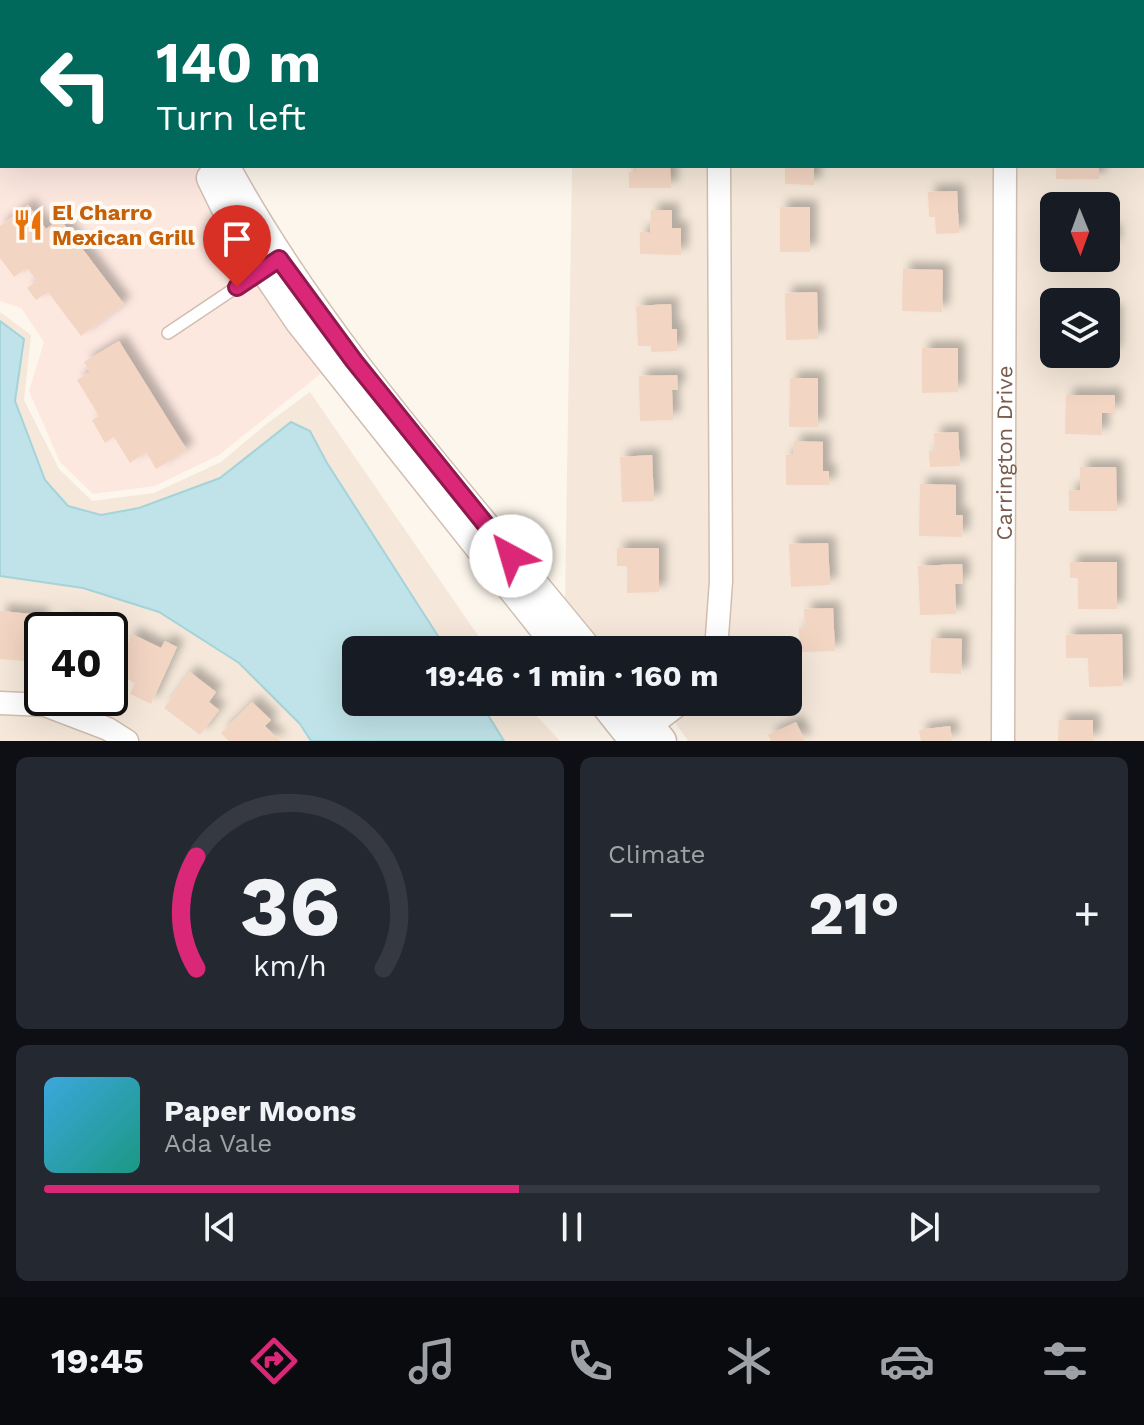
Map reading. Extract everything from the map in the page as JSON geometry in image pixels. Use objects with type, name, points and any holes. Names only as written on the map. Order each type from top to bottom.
[{"type":"street","points":[[207,168],[235,227],[354,361],[577,636]]},
{"type":"street","points":[[226,168],[271,264],[338,374],[550,636]]},
{"type":"street","points":[[718,636],[721,608],[719,168]]},
{"type":"street","name":"Carrington Drive","points":[[1003,741],[1005,168]]},
{"type":"street","points":[[0,703],[45,705],[108,729],[127,741]]},
{"type":"street","points":[[618,716],[642,738]]},
{"type":"street","points":[[635,716],[642,738]]},
{"type":"street","points":[[642,738],[666,716]]},
{"type":"lane","points":[[168,333],[271,264]]},
{"type":"shaded area","points":[[0,168],[197,168],[242,257],[324,371],[219,455],[155,486],[93,494],[60,462],[29,391],[44,342],[21,308],[0,301]]},
{"type":"shaded area","points":[[572,168],[1144,168],[1144,741],[688,741],[671,716],[802,716],[802,636],[593,636],[565,602]]},
{"type":"shaded area","points":[[0,312],[31,335],[24,400],[59,469],[92,501],[154,493],[221,462],[310,392],[478,636],[342,636],[342,716],[537,716],[560,741],[0,741]]},
{"type":"water","points":[[0,321],[24,339],[15,401],[45,480],[68,506],[101,515],[139,508],[220,478],[291,422],[310,431],[327,463],[438,636],[342,636],[342,716],[489,716],[504,741],[311,741],[300,724],[239,663],[159,612],[83,588],[0,576]]},
{"type":"building","points":[[636,168],[670,168],[671,188],[629,188],[629,172],[636,172]]},
{"type":"building","points":[[785,168],[814,168],[814,185],[785,184]]},
{"type":"building","points":[[1056,168],[1099,168],[1099,179],[1056,179]]},
{"type":"building","points":[[957,191],[959,233],[936,234],[935,217],[929,217],[928,192]]},
{"type":"building","points":[[28,205],[46,229],[60,219],[124,304],[81,336],[48,292],[36,300],[27,288],[37,281],[27,268],[14,277],[0,258],[0,226]]},
{"type":"building","points":[[780,207],[810,207],[810,252],[780,252]]},
{"type":"building","points":[[651,210],[672,210],[672,228],[681,228],[681,255],[640,254],[640,232],[650,233]]},
{"type":"building","points":[[903,269],[943,270],[942,312],[902,311]]},
{"type":"building","points":[[817,292],[818,339],[786,340],[785,293]]},
{"type":"building","points":[[671,304],[672,329],[677,329],[677,351],[651,352],[651,346],[638,346],[636,306]]},
{"type":"building","points":[[119,341],[187,450],[156,469],[146,452],[130,463],[114,437],[105,443],[92,420],[99,416],[77,380],[90,372],[84,362]]},
{"type":"building","points":[[922,348],[958,348],[958,392],[922,393]]},
{"type":"building","points":[[677,375],[678,390],[672,390],[673,420],[640,421],[639,376]]},
{"type":"building","points":[[790,378],[818,378],[818,427],[789,427]]},
{"type":"building","points":[[1066,395],[1115,395],[1115,413],[1102,413],[1102,435],[1065,434]]},
{"type":"building","points":[[958,432],[960,466],[930,467],[929,451],[935,451],[934,433]]},
{"type":"building","points":[[794,441],[823,442],[823,471],[829,471],[829,485],[786,485],[786,455],[793,454]]},
{"type":"building","points":[[652,455],[654,501],[622,502],[620,457]]},
{"type":"building","points":[[1080,467],[1116,467],[1117,511],[1069,511],[1069,490],[1080,490]]},
{"type":"building","points":[[920,484],[956,485],[956,515],[963,515],[962,537],[919,536]]},
{"type":"building","points":[[828,543],[830,585],[791,587],[789,544]]},
{"type":"building","points":[[617,548],[659,548],[659,592],[627,593],[627,566],[617,566]]},
{"type":"building","points":[[1070,562],[1117,562],[1117,609],[1078,609],[1078,578],[1070,578]]},
{"type":"building","points":[[962,564],[963,584],[955,584],[956,614],[920,615],[918,566]]},
{"type":"building","points":[[833,608],[835,651],[802,652],[799,628],[805,628],[804,609]]},
{"type":"building","points":[[0,611],[24,613],[24,661],[0,659]]},
{"type":"building","points":[[132,634],[161,648],[165,641],[177,647],[151,704],[130,694],[135,683],[128,680],[128,643]]},
{"type":"building","points":[[1122,634],[1123,686],[1089,687],[1088,658],[1066,658],[1066,635]]},
{"type":"building","points":[[931,638],[962,639],[961,674],[930,673]]},
{"type":"building","points":[[190,672],[216,692],[209,702],[219,710],[200,735],[164,708]]},
{"type":"building","points":[[252,702],[271,720],[265,726],[280,741],[229,741],[221,733]]},
{"type":"building","points":[[1059,720],[1093,720],[1093,741],[1058,741]]},
{"type":"building","points":[[796,722],[805,741],[771,741],[768,735]]},
{"type":"building","points":[[950,726],[952,741],[921,741],[919,730]]},
{"type":"place","name":"El Charro Mexican Grill","points":[[28,225]]},
{"type":"route","points":[[237,287],[279,259],[354,361],[511,556]]}]
